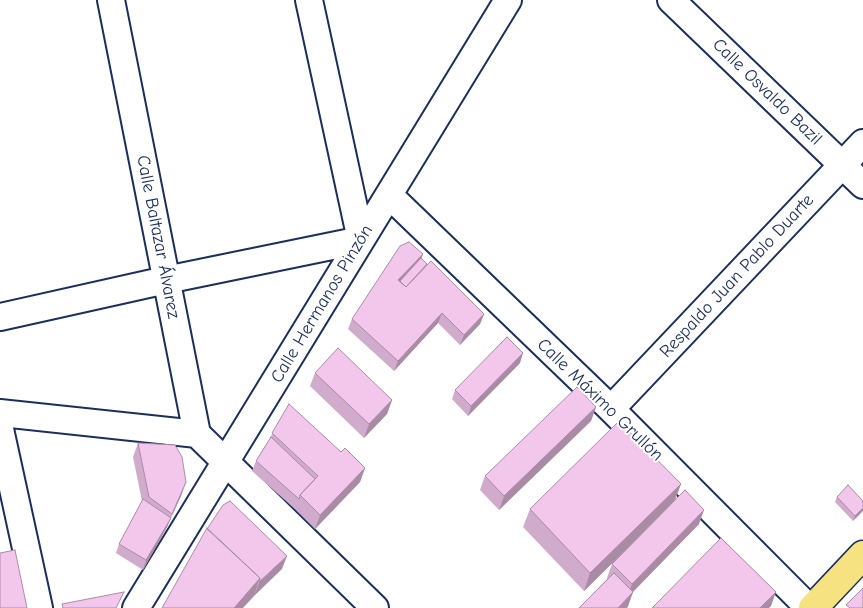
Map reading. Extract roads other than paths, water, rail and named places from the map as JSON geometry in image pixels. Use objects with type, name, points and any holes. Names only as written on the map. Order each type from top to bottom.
[{"type":"main road","points":[[813,608],[863,555]]},
{"type":"street","name":"Calle Baltazar Álvarez","points":[[111,0],[197,434]]},
{"type":"street","points":[[0,317],[166,280],[361,240],[309,0]]},
{"type":"street","name":"Calle Osvaldo Bazil","points":[[671,0],[863,185]]},
{"type":"street","name":"Calle Hermanos Pinzón","points":[[136,608],[226,463],[503,3]]},
{"type":"street","name":"Respaldo Juan Pablo Duarte","points":[[611,410],[863,142]]},
{"type":"street","name":"Calle Máximo Grullón","points":[[389,194],[611,410],[809,608]]},
{"type":"street","points":[[0,413],[197,434],[375,608]]},
{"type":"street","points":[[0,429],[39,608]]}]
